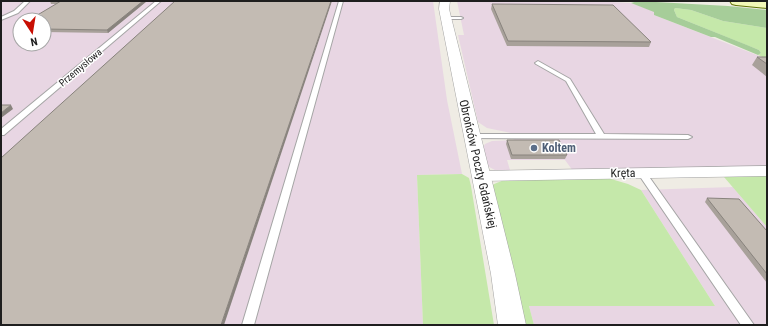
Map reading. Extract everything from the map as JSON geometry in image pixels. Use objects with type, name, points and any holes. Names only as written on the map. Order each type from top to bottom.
[{"type":"main road","points":[[736,1],[767,4]]},
{"type":"street","name":"Obrońców Poczty Gdańskiej","points":[[449,8],[471,136],[503,274],[512,325]]},
{"type":"street","name":"Kręta","points":[[480,176],[767,171]]},
{"type":"lane","points":[[1,19],[16,12],[28,1]]},
{"type":"lane","name":"Przemysłowa","points":[[1,133],[159,1]]},
{"type":"lane","points":[[248,325],[341,1]]},
{"type":"lane","points":[[538,63],[568,80],[601,136]]},
{"type":"lane","points":[[471,136],[688,137]]},
{"type":"lane","points":[[642,173],[748,325]]},
{"type":"shaded area","points":[[1,1],[433,1],[447,100],[462,174],[417,175],[423,325],[1,325]]},
{"type":"shaded area","points":[[457,1],[595,1],[631,3],[656,12],[654,15],[767,59],[767,167],[573,171],[565,160],[507,160],[510,170],[495,170],[491,168],[488,166],[483,148],[485,144],[492,141],[514,140],[511,133],[487,128],[478,122],[458,35],[464,35]]},
{"type":"shaded area","points":[[733,187],[767,227],[767,325],[534,325],[529,306],[715,306],[641,190]]},
{"type":"green space","points":[[638,1],[728,6],[767,10],[767,28],[723,21],[691,10],[675,8],[674,10],[677,17],[759,50],[761,53],[758,55],[715,37],[711,37],[654,15],[654,12],[631,3]]},
{"type":"green space","points":[[675,8],[691,10],[723,21],[767,28],[767,59],[758,55],[761,53],[759,50],[677,17],[674,10]]},
{"type":"green space","points":[[462,174],[469,178],[471,186],[494,325],[423,325],[417,175]]},
{"type":"green space","points":[[767,175],[767,227],[724,177]]},
{"type":"green space","points":[[519,179],[611,179],[641,190],[715,306],[529,306],[534,325],[519,325],[490,187],[507,180]]},
{"type":"building","points":[[61,1],[143,1],[107,30],[52,29],[52,12],[42,12]]},
{"type":"building","points":[[175,1],[331,1],[221,325],[1,325],[1,158]]},
{"type":"building","points":[[492,4],[613,5],[651,42],[508,41]]},
{"type":"building","points":[[757,57],[767,57],[767,64]]},
{"type":"building","points":[[1,105],[11,105],[1,113]]},
{"type":"building","name":"Koltem","points":[[507,140],[559,140],[567,155],[512,155]]},
{"type":"building","points":[[707,198],[739,199],[767,231],[767,274]]},
{"type":"place","name":"Koltem","points":[[534,148]]}]
